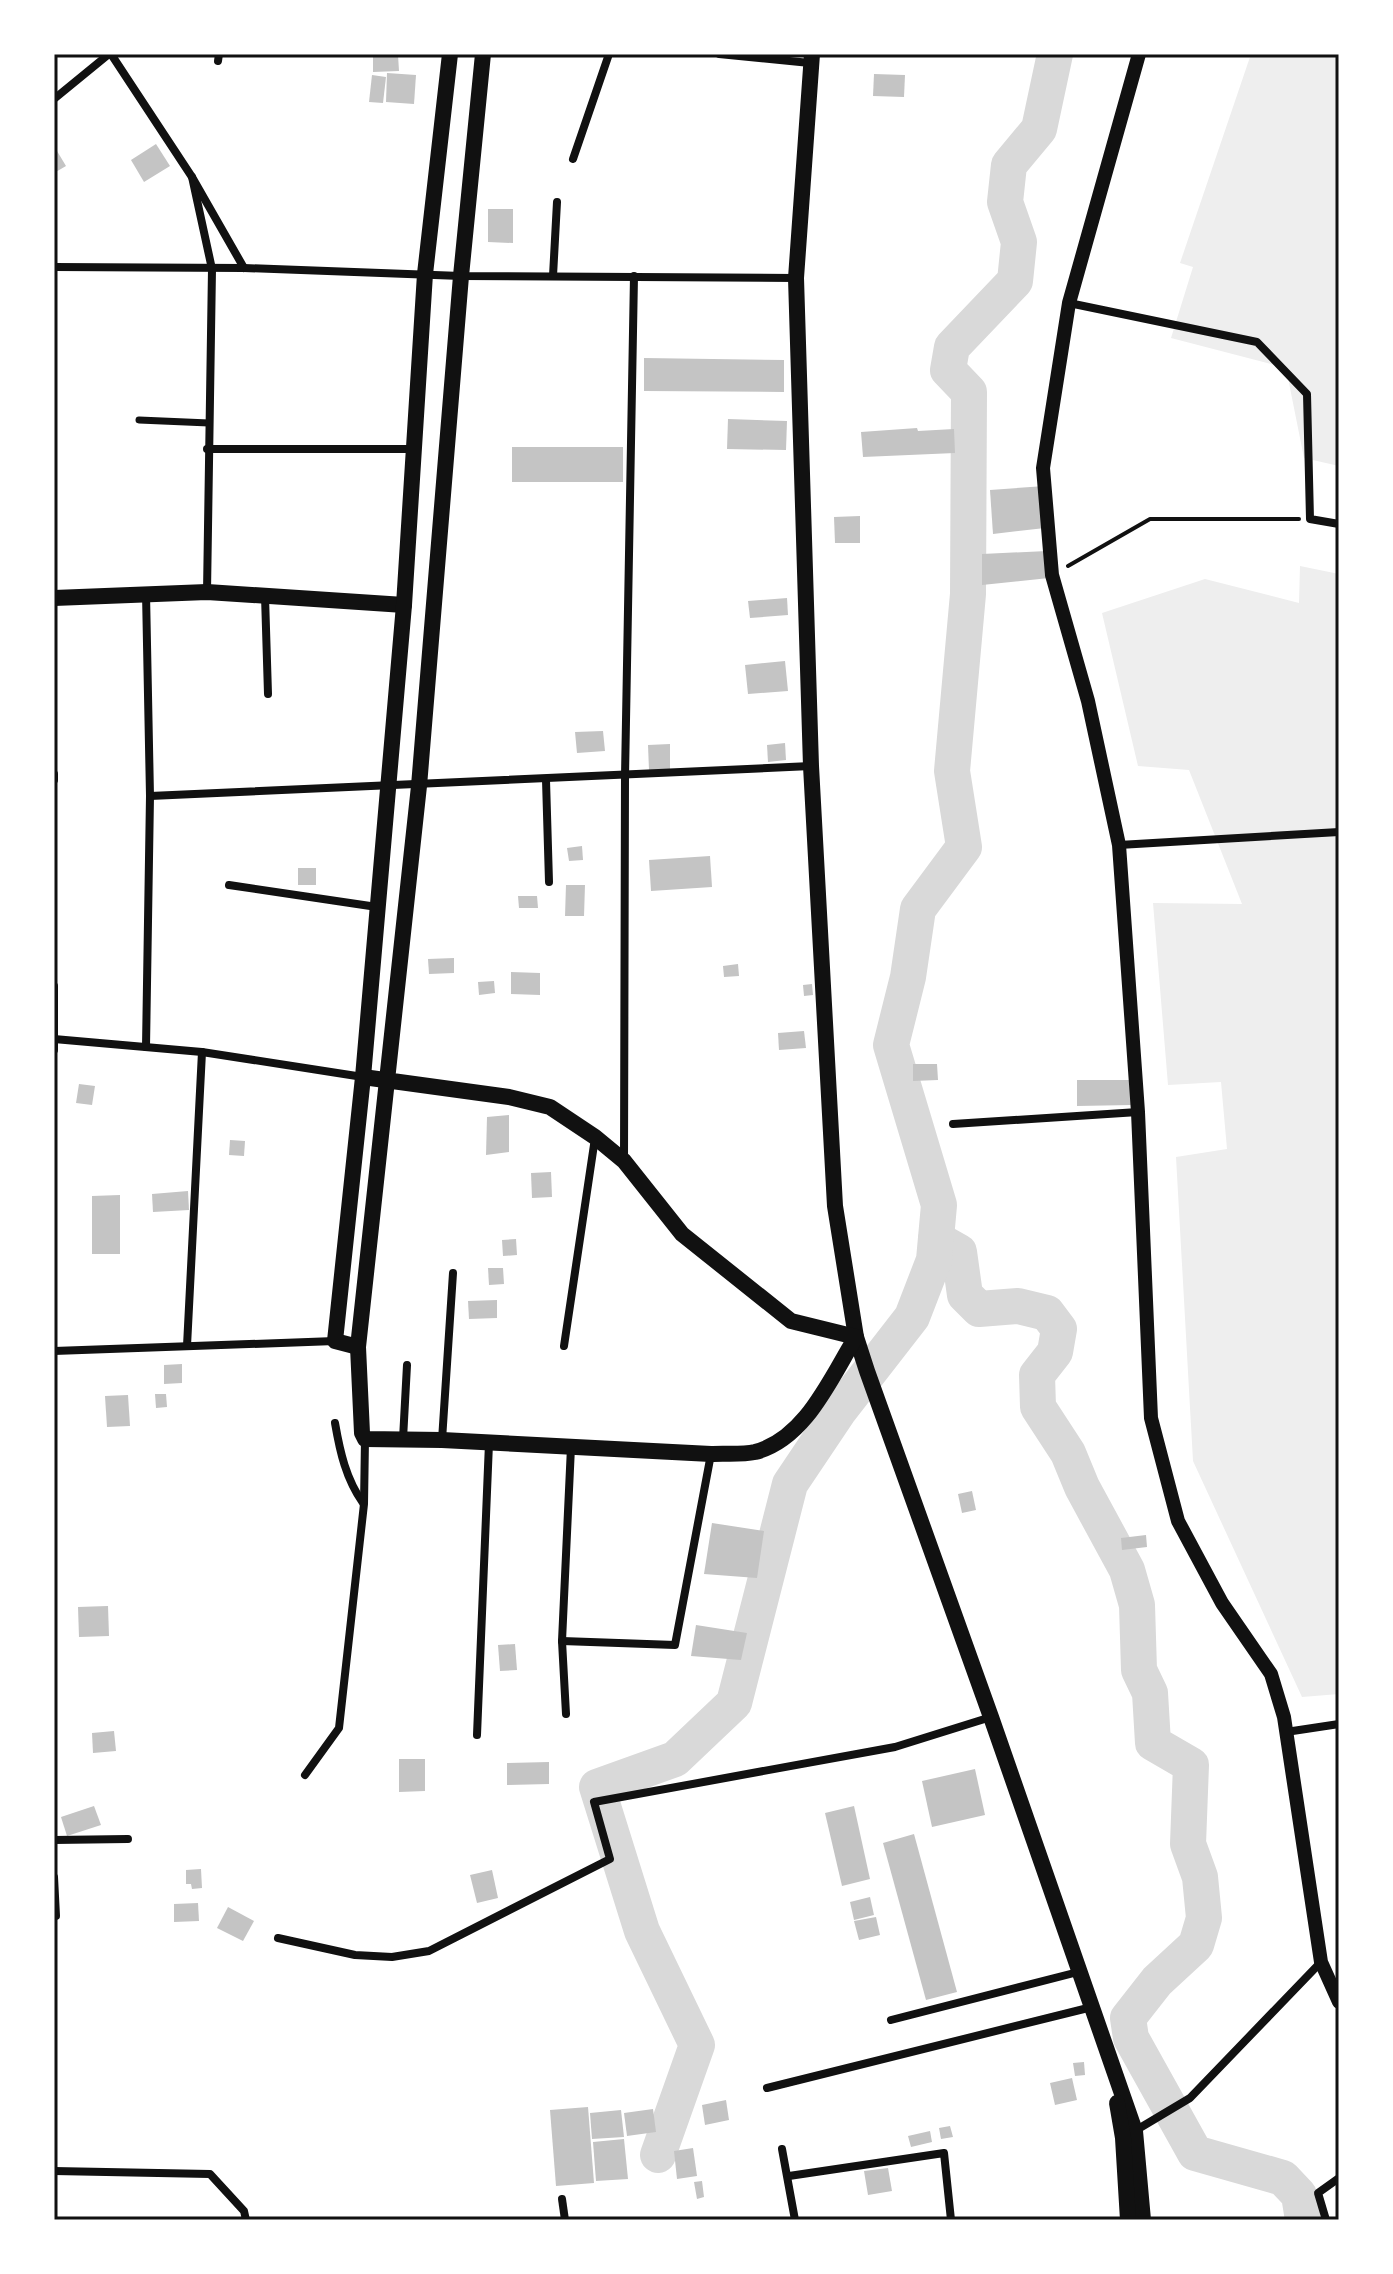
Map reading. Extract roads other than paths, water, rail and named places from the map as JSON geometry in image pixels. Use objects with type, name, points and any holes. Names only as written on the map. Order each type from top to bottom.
[{"type":"main road","points":[[358,1347],[335,1341],[363,1077],[404,605],[425,274],[450,54]]},
{"type":"main road","points":[[483,54],[461,276],[419,786],[358,1347],[362,1433],[365,1439],[711,1454],[753,1452],[772,1445],[796,1428],[856,1337]]},
{"type":"main road","points":[[811,59],[796,278],[811,766],[835,1206],[856,1337],[1111,2062],[1129,2134],[1143,2220]]},
{"type":"main road","points":[[54,598],[207,592],[404,605]]},
{"type":"main road","points":[[363,1077],[509,1097],[550,1107],[624,1161],[682,1234],[791,1321],[856,1337]]},
{"type":"main road","points":[[1128,2220],[1129,2134]]},
{"type":"street","points":[[54,99],[110,54],[192,177],[244,268]]},
{"type":"street","points":[[573,159],[609,54]]},
{"type":"street","points":[[719,54],[811,59]]},
{"type":"street","points":[[1139,54],[1069,303],[1043,468],[1052,575],[1088,701],[1119,845],[1138,1112],[1151,1418],[1178,1521],[1222,1603],[1271,1674],[1286,1732],[1321,1962],[1337,1994]]},
{"type":"street","points":[[192,177],[212,269],[207,592]]},
{"type":"street","points":[[553,276],[557,202]]},
{"type":"street","points":[[54,267],[244,268],[461,276],[796,278]]},
{"type":"street","points":[[624,1161],[625,776],[634,276]]},
{"type":"street","points":[[1069,303],[1257,342],[1307,394],[1310,519],[1339,524]]},
{"type":"street","points":[[139,420],[209,423]]},
{"type":"street","points":[[207,449],[412,449]]},
{"type":"street","points":[[146,593],[150,796],[146,1047]]},
{"type":"street","points":[[265,595],[268,694]]},
{"type":"street","points":[[150,796],[811,766]]},
{"type":"street","points":[[54,774],[54,780]]},
{"type":"street","points":[[546,780],[549,882]]},
{"type":"street","points":[[1119,845],[1339,832]]},
{"type":"street","points":[[229,885],[378,907]]},
{"type":"street","points":[[54,986],[54,1050]]},
{"type":"street","points":[[54,1039],[202,1052],[363,1077]]},
{"type":"street","points":[[187,1346],[202,1052]]},
{"type":"street","points":[[953,1124],[1138,1112]]},
{"type":"street","points":[[564,1346],[595,1137]]},
{"type":"street","points":[[442,1440],[453,1273]]},
{"type":"street","points":[[54,1351],[335,1341]]},
{"type":"street","points":[[403,1439],[407,1365]]},
{"type":"street","points":[[335,1423],[352,1488],[364,1504]]},
{"type":"street","points":[[305,1775],[339,1728],[364,1504],[365,1439]]},
{"type":"street","points":[[477,1735],[489,1443]]},
{"type":"street","points":[[566,1714],[562,1641],[571,1447]]},
{"type":"street","points":[[562,1641],[675,1645],[711,1454]]},
{"type":"street","points":[[278,1938],[355,1955],[392,1957],[429,1951],[610,1859],[594,1802],[895,1747],[991,1717]]},
{"type":"street","points":[[1286,1732],[1339,1724]]},
{"type":"street","points":[[54,1840],[128,1839]]},
{"type":"street","points":[[54,1877],[56,1916]]},
{"type":"street","points":[[1129,2134],[1190,2098],[1321,1962]]},
{"type":"street","points":[[891,2020],[1078,1972]]},
{"type":"street","points":[[767,2088],[1092,2007]]},
{"type":"street","points":[[782,2149],[795,2220]]},
{"type":"street","points":[[789,2176],[944,2153],[951,2220]]},
{"type":"street","points":[[54,2171],[210,2174],[244,2211],[246,2220]]},
{"type":"street","points":[[1326,2220],[1318,2193],[1339,2178]]},
{"type":"street","points":[[562,2199],[565,2220]]},
{"type":"waterway","points":[[658,2155],[697,2045],[642,1931],[597,1787],[675,1759],[734,1703],[790,1484],[839,1411],[912,1317],[934,1260],[939,1205],[891,1045],[908,977],[918,909],[964,847],[952,771],[968,594],[969,392],[948,370],[952,347],[1015,281],[1019,242],[1005,202],[1009,165],[1039,129],[1055,54]]},
{"type":"waterway","points":[[936,1239],[959,1252],[965,1295],[979,1309],[1018,1306],[1047,1313],[1059,1329],[1055,1352],[1037,1375],[1038,1407],[1068,1453],[1082,1487],[1127,1570],[1137,1605],[1139,1670],[1150,1693],[1153,1743],[1191,1765],[1188,1844],[1200,1877],[1204,1918],[1196,1945],[1157,1981],[1128,2018],[1131,2038],[1195,2153],[1283,2178],[1299,2195],[1303,2220]]}]
